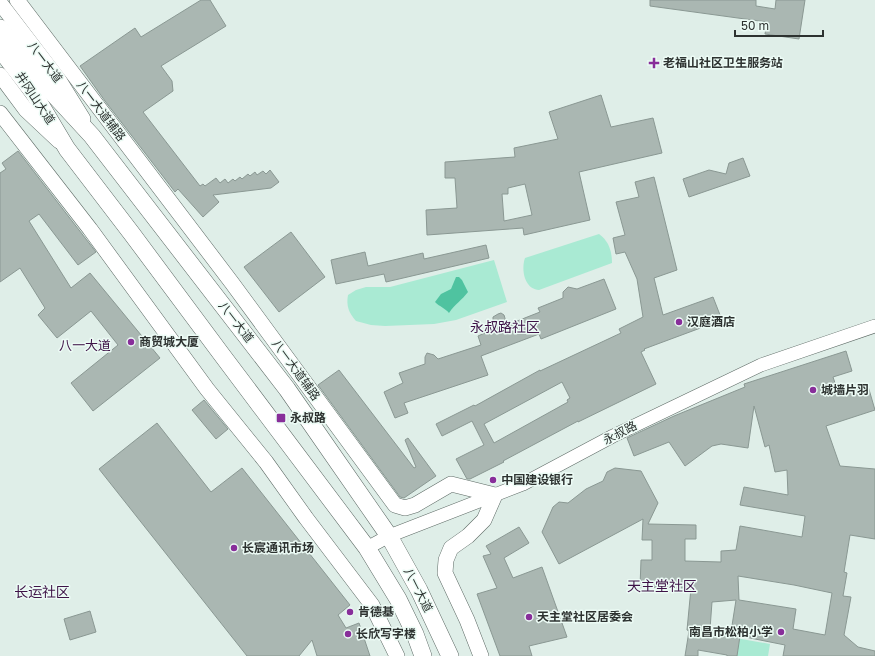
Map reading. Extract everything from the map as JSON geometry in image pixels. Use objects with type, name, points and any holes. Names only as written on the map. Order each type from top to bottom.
[{"type":"highway","name":"井冈山大道","points":[[0,28],[40,89],[67,149]]},
{"type":"highway","name":"井冈山大道","points":[[0,49],[40,89],[92,136]]},
{"type":"highway","name":"八一大道","points":[[92,136],[287,389],[389,536],[419,590],[450,656]]},
{"type":"highway","name":"八一大道","points":[[67,149],[367,548],[398,599],[415,634],[423,656]]},
{"type":"main road","name":"八一大道辅路","points":[[17,0],[232,283],[395,505],[405,508],[415,505],[451,484],[495,495]]},
{"type":"main road","name":"八一大道","points":[[0,3],[57,76],[92,136]]},
{"type":"main road","name":"八一大道","points":[[0,75],[26,110],[67,149]]},
{"type":"main road","points":[[0,113],[90,229],[207,389],[266,462],[306,518],[372,605],[398,656]]},
{"type":"main road","points":[[481,656],[467,620],[445,573],[446,560],[451,548],[468,536],[484,520],[495,495]]},
{"type":"street","name":"永叔路","points":[[367,548],[389,536],[523,484],[613,436],[761,365],[875,326]]},
{"type":"shaded area","points":[[599,234],[609,247],[612,263],[539,290],[534,289],[527,282],[523,268],[525,258]]},
{"type":"shaded area","points":[[494,260],[507,302],[456,320],[434,324],[385,326],[371,325],[356,321],[347,303],[348,295],[356,290],[366,287],[390,287]]},
{"type":"shaded area","points":[[456,277],[459,277],[462,280],[468,292],[449,313],[435,302],[441,294],[451,289]]},
{"type":"shaded area","points":[[730,637],[770,644],[768,656],[727,656]]},
{"type":"building","points":[[201,0],[210,0],[226,26],[161,66],[172,81],[173,91],[143,112],[200,186],[203,184],[205,186],[216,178],[220,183],[225,179],[228,183],[233,179],[235,181],[240,177],[242,179],[248,174],[250,176],[255,172],[257,175],[263,171],[266,174],[270,170],[279,182],[271,188],[213,195],[219,202],[203,217],[178,189],[175,192],[80,66],[135,28],[141,37]]},
{"type":"building","points":[[650,0],[756,0],[756,6],[775,9],[776,0],[805,0],[799,39],[765,34],[767,22],[650,6]]},
{"type":"building","points":[[601,95],[611,127],[653,118],[662,153],[579,172],[590,220],[524,235],[523,228],[427,235],[426,210],[457,208],[455,178],[445,178],[445,162],[515,157],[514,148],[558,139],[549,112]],"holes":[[[525,184],[532,215],[504,221],[502,194],[508,194],[508,188]]]},
{"type":"building","points":[[18,151],[96,252],[78,265],[39,214],[29,221],[71,288],[90,273],[160,358],[93,411],[71,383],[118,345],[91,311],[57,338],[38,315],[45,308],[20,268],[0,282],[0,173],[6,169],[2,163]]},
{"type":"building","points":[[743,158],[750,176],[689,197],[683,179],[709,170],[726,174],[729,163]]},
{"type":"building","points":[[654,177],[677,270],[654,278],[663,315],[713,297],[722,320],[644,349],[645,350],[641,352],[656,384],[578,421],[503,461],[504,462],[470,479],[467,479],[456,459],[484,445],[472,421],[442,436],[436,424],[474,405],[475,406],[540,370],[621,333],[619,329],[643,317],[637,279],[625,252],[616,254],[613,238],[625,235],[616,202],[639,197],[635,182]],"holes":[[[562,382],[570,398],[567,400],[568,402],[494,443],[484,424]]]},
{"type":"building","points":[[291,232],[325,277],[279,312],[244,267]]},
{"type":"building","points":[[486,245],[489,258],[386,282],[384,274],[336,284],[331,260],[365,252],[368,266],[423,253],[424,259]]},
{"type":"building","points":[[604,279],[616,309],[541,339],[539,334],[481,356],[488,375],[404,403],[408,413],[395,418],[384,392],[403,383],[399,373],[425,364],[425,357],[427,353],[434,355],[438,359],[481,345],[478,336],[496,328],[493,317],[498,314],[501,313],[504,315],[507,325],[540,312],[538,308],[563,298],[563,292],[568,287],[577,289]]},
{"type":"building","points":[[846,351],[852,371],[833,377],[839,395],[868,386],[875,410],[826,426],[840,466],[875,469],[875,539],[850,535],[844,572],[847,573],[843,596],[851,597],[844,635],[858,647],[875,651],[875,656],[783,656],[785,645],[740,636],[737,656],[727,656],[698,650],[698,656],[685,656],[689,631],[687,630],[691,588],[640,587],[641,560],[652,560],[652,540],[642,540],[643,519],[559,564],[542,532],[553,507],[559,502],[568,503],[586,489],[603,481],[607,472],[615,468],[641,471],[658,503],[648,524],[696,525],[696,539],[685,539],[685,561],[721,562],[721,551],[736,550],[740,526],[802,537],[805,516],[740,505],[744,487],[788,495],[787,470],[775,472],[769,445],[765,447],[754,406],[748,448],[721,444],[712,446],[685,466],[669,442],[634,456],[627,438],[674,416],[745,387],[744,384]],"holes":[[[738,576],[832,593],[825,635],[793,629],[796,609],[739,600]],[[736,600],[731,632],[710,629],[712,602]]]},
{"type":"building","points":[[339,370],[414,468],[416,467],[405,440],[408,438],[436,476],[404,498],[400,497],[318,385]]},
{"type":"building","points":[[204,400],[228,429],[216,439],[192,410]]},
{"type":"building","name":"长宸通讯市场","points":[[157,423],[211,492],[242,468],[350,605],[338,615],[346,628],[359,623],[370,656],[317,656],[312,640],[299,656],[247,656],[99,469]]},
{"type":"building","points":[[519,527],[529,543],[504,558],[513,578],[542,567],[567,637],[529,646],[532,656],[500,656],[477,594],[497,588],[483,556],[491,554],[486,546]]},
{"type":"building","points":[[90,611],[96,632],[70,640],[64,619]]},
{"type":"place","name":"老福山社区卫生服务站","points":[[654,63]]},
{"type":"place","name":"汉庭酒店","points":[[679,322]]},
{"type":"place","name":"商贸城大厦","points":[[131,342]]},
{"type":"place","name":"城墙片羽","points":[[813,390]]},
{"type":"place","name":"永叔路","points":[[281,418]]},
{"type":"place","name":"中国建设银行","points":[[493,480]]},
{"type":"place","name":"长宸通讯市场","points":[[234,548]]},
{"type":"place","name":"肯德基","points":[[350,612]]},
{"type":"place","name":"天主堂社区居委会","points":[[529,617]]},
{"type":"place","name":"南昌市松柏小学","points":[[781,632]]},
{"type":"place","name":"长欣写字楼","points":[[348,634]]},
{"type":"district","name":"永叔路社区","points":[[505,327]]},
{"type":"district","name":"八一大道","points":[[85,345]]},
{"type":"district","name":"天主堂社区","points":[[662,586]]},
{"type":"district","name":"长运社区","points":[[42,592]]}]
